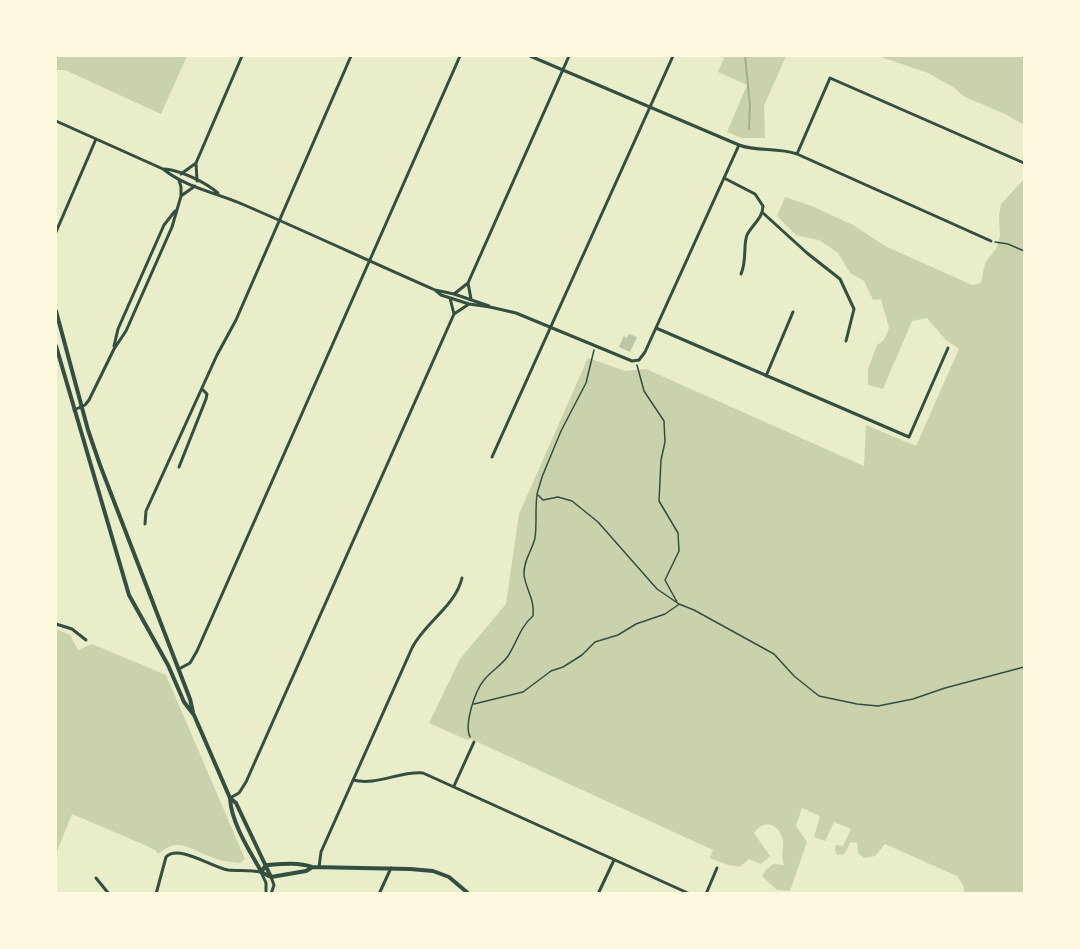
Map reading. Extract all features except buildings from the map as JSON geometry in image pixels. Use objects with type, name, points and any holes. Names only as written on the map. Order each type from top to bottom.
[{"type":"street","points":[[197,181],[196,163],[242,56]]},
{"type":"street","points":[[145,524],[147,511],[236,320],[351,56]]},
{"type":"street","points":[[179,669],[190,663],[197,651],[460,56]]},
{"type":"street","points":[[530,56],[747,148],[777,149],[797,154],[991,241]]},
{"type":"street","points":[[454,294],[468,283],[569,56]]},
{"type":"street","points":[[492,457],[673,56]]},
{"type":"street","points":[[797,154],[830,78],[1024,163]]},
{"type":"street","points":[[56,121],[163,169],[195,186],[220,194],[280,220],[450,298],[516,313],[638,362],[645,352],[739,145]]},
{"type":"street","points":[[56,232],[96,139]]},
{"type":"street","points":[[182,174],[196,163]]},
{"type":"street","points":[[163,169],[182,174],[211,187],[220,194]]},
{"type":"street","points":[[74,410],[82,407],[89,400],[114,349],[126,331],[172,226],[181,196],[178,178]]},
{"type":"street","points":[[724,178],[759,197],[763,206],[763,213],[747,236],[746,262],[741,274]]},
{"type":"street","points":[[181,196],[195,186]]},
{"type":"street","points":[[114,349],[118,329],[164,225],[176,209]]},
{"type":"street","points":[[763,213],[840,279],[854,309],[846,341]]},
{"type":"street","points":[[468,283],[471,299]]},
{"type":"street","points":[[435,290],[471,299],[490,307]]},
{"type":"street","points":[[450,298],[454,314]]},
{"type":"street","points":[[230,798],[239,793],[246,782],[454,314],[469,304]]},
{"type":"street","points":[[56,311],[103,475],[179,669],[194,715],[230,798],[239,828],[266,883],[266,894]]},
{"type":"street","points":[[766,376],[793,312]]},
{"type":"street","points":[[656,328],[909,437],[948,348]]},
{"type":"street","points":[[56,346],[129,595],[168,665],[184,702],[194,715]]},
{"type":"street","points":[[179,467],[206,399],[207,393],[202,389]]},
{"type":"street","points":[[319,867],[321,852],[417,639],[441,613],[457,591],[462,578]]},
{"type":"street","points":[[56,624],[72,629],[86,640]]},
{"type":"street","points":[[454,786],[473,742]]},
{"type":"street","points":[[353,780],[371,782],[416,772],[431,776],[690,894]]},
{"type":"street","points":[[230,798],[236,803],[266,865],[274,885],[271,894]]},
{"type":"street","points":[[156,894],[166,857],[170,853],[183,853],[217,867],[261,872],[271,877],[306,871],[312,867]]},
{"type":"street","points":[[598,894],[614,859]]},
{"type":"street","points":[[266,865],[423,870],[442,874],[469,894]]},
{"type":"street","points":[[261,872],[266,865]]},
{"type":"street","points":[[379,894],[391,868]]},
{"type":"street","points":[[706,894],[717,868]]},
{"type":"street","points":[[96,878],[109,894]]},
{"type":"path","points":[[991,241],[1008,244],[1024,251]]},
{"type":"path","points":[[473,742],[468,733],[468,719],[478,689],[507,657],[525,623],[533,616],[534,605],[524,575],[526,558],[535,538],[534,510],[537,494],[561,431],[586,383],[594,352]]},
{"type":"path","points":[[638,362],[645,393],[664,421],[665,442],[661,460],[659,501],[678,533],[679,551],[665,580],[679,604]]},
{"type":"path","points":[[537,494],[543,500],[558,497],[581,507],[598,522],[657,589],[679,604],[774,654],[794,676],[819,696],[878,706],[913,699],[1024,667]]},
{"type":"path","points":[[474,704],[523,692],[550,671],[582,655],[595,642],[618,635],[636,624],[665,614],[679,604]]},
{"type":"green space","points":[[56,56],[187,56],[161,114],[65,70],[56,70]]},
{"type":"green space","points":[[725,56],[786,56],[764,106],[765,138],[742,138],[727,132],[747,85],[718,72]]},
{"type":"green space","points":[[878,56],[1024,56],[1024,125],[965,97],[953,87],[928,73]]},
{"type":"green space","points":[[1024,179],[1024,893],[965,893],[957,876],[885,844],[875,856],[864,858],[858,853],[857,843],[851,842],[844,854],[837,855],[836,845],[843,846],[851,829],[834,822],[825,841],[814,837],[820,816],[802,808],[796,826],[807,842],[790,891],[777,890],[762,876],[773,864],[784,865],[782,836],[772,825],[762,826],[754,833],[770,856],[761,864],[749,859],[740,867],[728,865],[710,858],[713,850],[471,739],[467,740],[429,723],[460,659],[506,604],[519,514],[588,358],[625,371],[646,369],[864,466],[866,425],[916,446],[959,349],[946,340],[927,318],[912,321],[883,389],[868,385],[868,369],[877,345],[884,340],[889,328],[881,299],[873,300],[864,281],[850,273],[838,253],[819,240],[796,235],[777,216],[785,197],[814,207],[853,225],[885,246],[972,285],[981,283],[985,263],[996,249],[1000,236],[1001,204]]},
{"type":"green space","points":[[56,629],[70,635],[78,650],[92,644],[166,675],[245,859],[240,863],[222,860],[178,845],[158,854],[147,846],[72,814],[56,854]]},
{"type":"waterway","points":[[745,56],[750,105],[749,129]]}]
